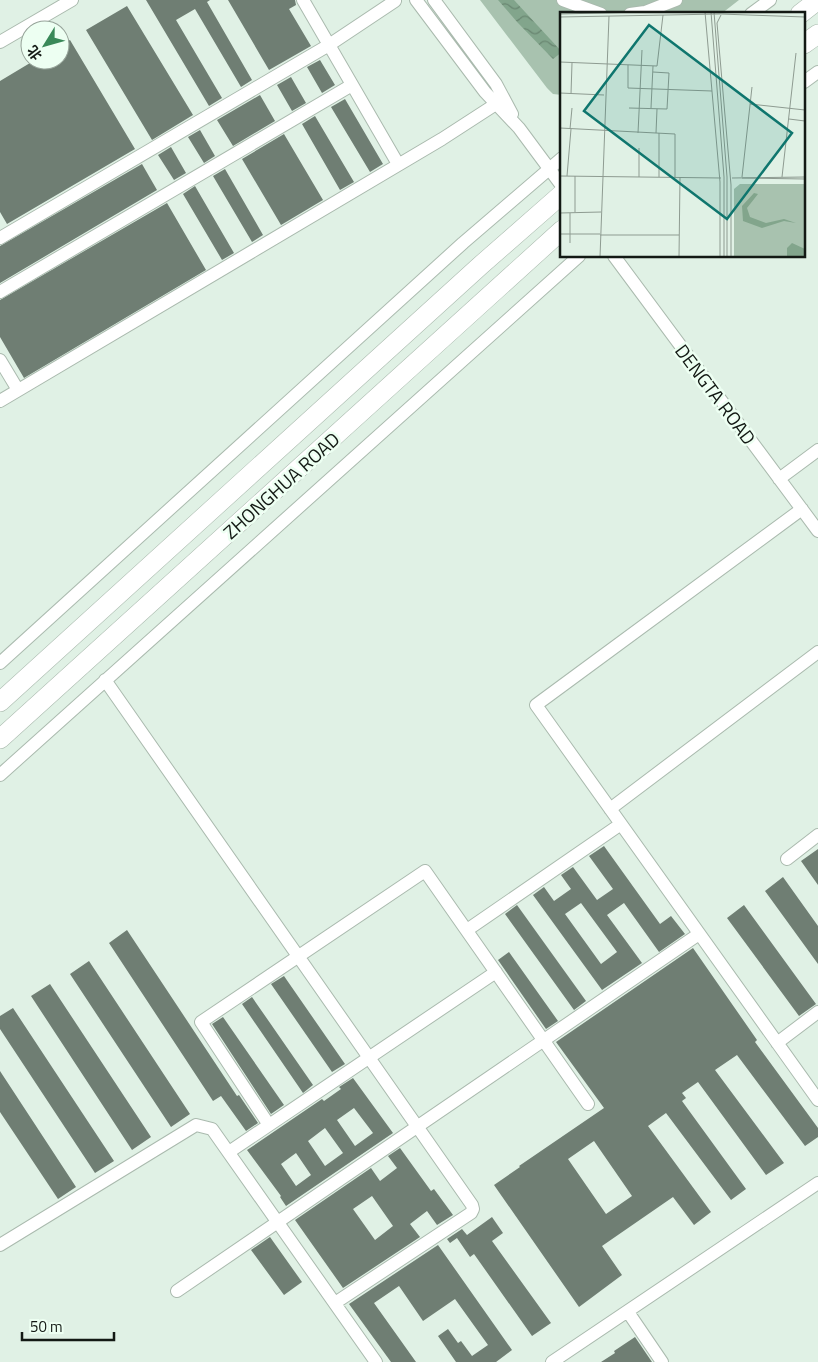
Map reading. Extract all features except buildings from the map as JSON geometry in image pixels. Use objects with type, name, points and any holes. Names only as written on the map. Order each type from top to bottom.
[{"type":"highway","points":[[803,12],[818,0]]},
{"type":"highway","points":[[806,43],[818,34]]},
{"type":"highway","name":"ZHONGHUA ROAD","points":[[0,702],[481,265],[560,196]]},
{"type":"highway","name":"ZHONGHUA ROAD","points":[[0,739],[560,232]]},
{"type":"street","points":[[0,42],[72,0]]},
{"type":"street","points":[[303,0],[398,164]]},
{"type":"street","points":[[416,0],[485,92],[519,128],[560,183]]},
{"type":"street","points":[[434,0],[496,84],[519,128]]},
{"type":"street","points":[[563,0],[596,12]]},
{"type":"street","points":[[645,12],[676,0]]},
{"type":"street","points":[[755,12],[770,0]]},
{"type":"street","points":[[0,238],[329,45],[395,1]]},
{"type":"street","points":[[806,81],[818,72]]},
{"type":"street","points":[[0,292],[352,86]]},
{"type":"street","points":[[0,401],[496,104]]},
{"type":"street","points":[[0,663],[455,250],[560,160]]},
{"type":"street","points":[[0,775],[577,258]]},
{"type":"street","name":"DENGTA ROAD","points":[[615,258],[818,531]]},
{"type":"street","points":[[0,360],[18,390]]},
{"type":"street","points":[[779,479],[818,450]]},
{"type":"street","points":[[802,509],[536,705],[818,1100]]},
{"type":"street","points":[[610,809],[818,652]]},
{"type":"street","points":[[105,680],[473,1209],[470,1213],[335,1304]]},
{"type":"street","points":[[466,930],[621,824]]},
{"type":"street","points":[[786,859],[818,835]]},
{"type":"street","points":[[269,1125],[201,1022],[425,870],[588,1104]]},
{"type":"street","points":[[177,1291],[699,934]]},
{"type":"street","points":[[229,1152],[496,972]]},
{"type":"street","points":[[777,1043],[818,1012]]},
{"type":"street","points":[[0,1245],[196,1125],[212,1129],[376,1362]]},
{"type":"street","points":[[552,1362],[818,1183]]},
{"type":"street","points":[[628,1312],[662,1362]]},
{"type":"shaded area","points":[[480,0],[739,0],[724,12],[560,12],[560,95],[553,94]]},
{"type":"water","points":[[498,0],[514,0],[560,50],[560,54],[553,59]]}]
